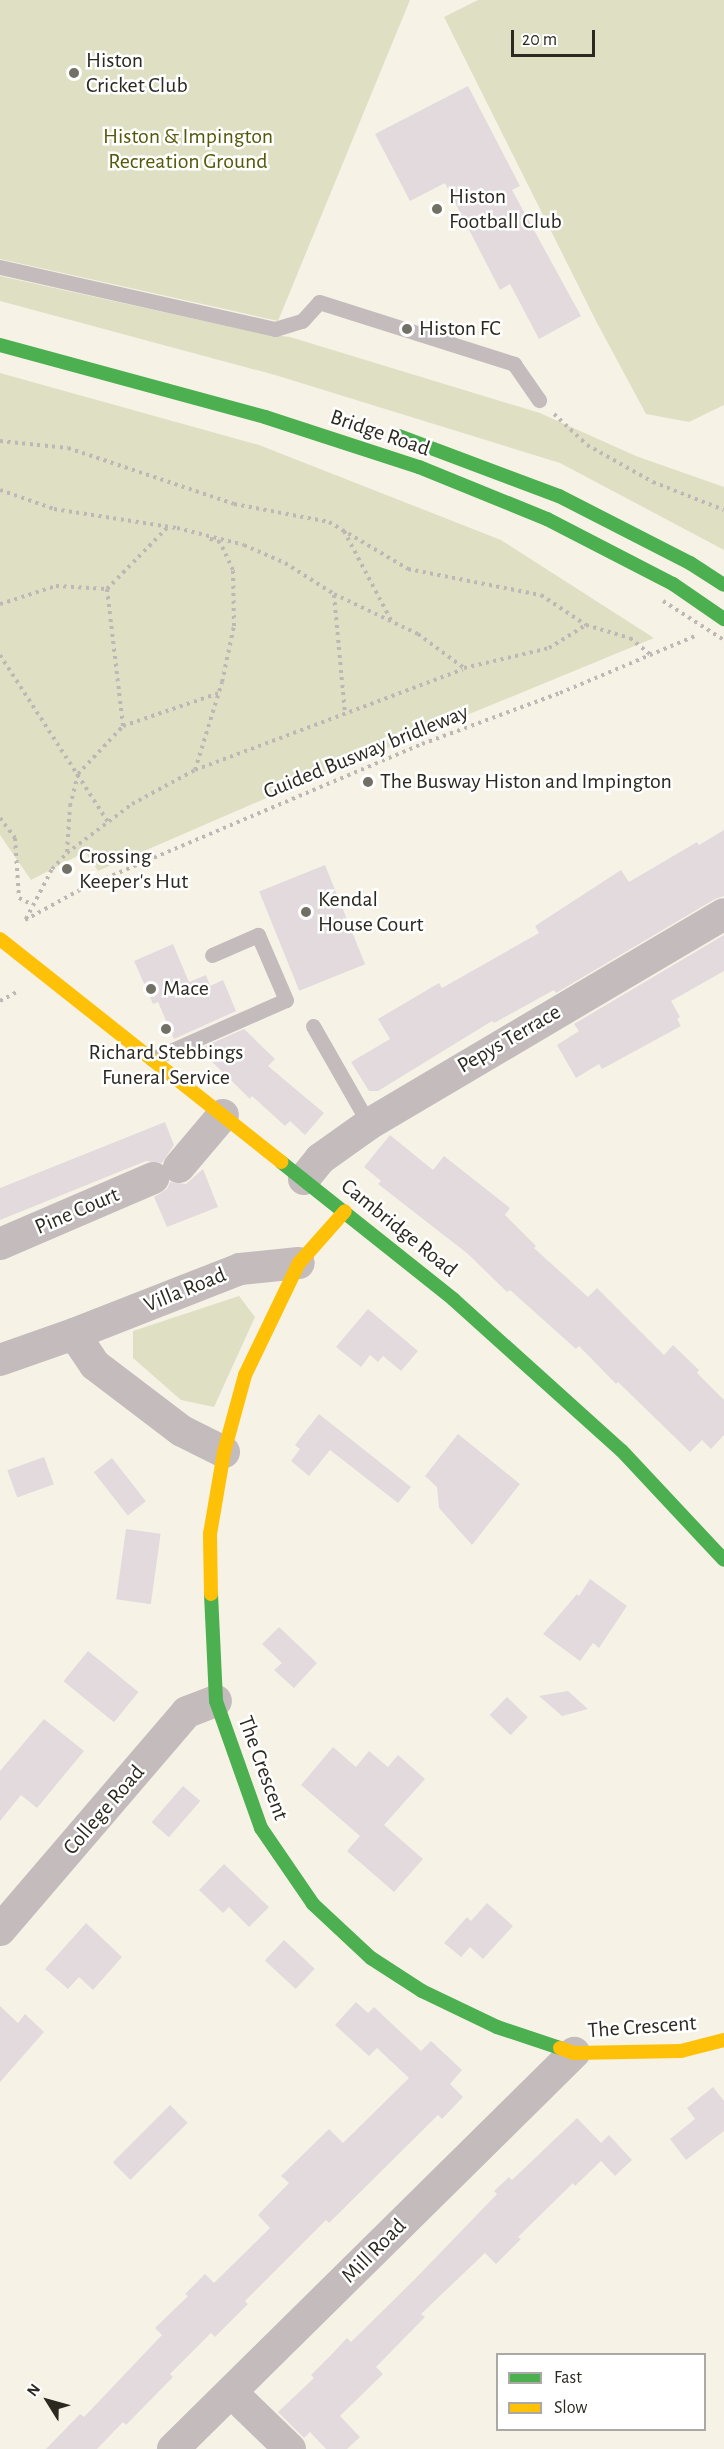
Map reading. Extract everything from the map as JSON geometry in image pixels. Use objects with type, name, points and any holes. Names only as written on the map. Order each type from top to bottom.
[{"type":"street","name":"Bridge Road","points":[[0,345],[265,417],[419,467],[547,519],[673,584],[719,623]]},
{"type":"street","name":"Bridge Road","points":[[381,431],[559,496],[690,563],[724,585]]},
{"type":"street","name":"Pepys Terrace","points":[[304,1179],[320,1159],[369,1124],[724,914]]},
{"type":"street","name":"Cambridge Road","points":[[0,939],[453,1299],[581,1412],[692,1524],[724,1560]]},
{"type":"street","name":"Pine Court","points":[[0,1244],[166,1173],[223,1115]]},
{"type":"street","name":"The Crescent","points":[[345,1211],[299,1263],[245,1375],[224,1452],[210,1533],[211,1631],[216,1701],[261,1828],[313,1904],[371,1958],[422,1991],[497,2027],[574,2053],[681,2051],[724,2040]]},
{"type":"street","name":"Villa Road","points":[[0,1360],[74,1334],[240,1269],[299,1263]]},
{"type":"street","points":[[74,1334],[95,1365],[182,1431],[224,1452]]},
{"type":"street","name":"College Road","points":[[0,1930],[188,1712],[216,1701]]},
{"type":"street","name":"Mill Road","points":[[173,2449],[574,2053]]},
{"type":"street","points":[[231,2392],[290,2449]]},
{"type":"lane","points":[[0,267],[275,329],[302,321],[319,302],[514,364],[539,399]]},
{"type":"lane","points":[[152,1059],[286,1000],[258,935],[212,955]]},
{"type":"lane","points":[[313,1026],[369,1124]]},
{"type":"path","points":[[539,399],[587,445],[653,482],[724,510]]},
{"type":"path","points":[[0,441],[68,447],[234,504],[329,522],[408,569],[541,595],[586,625],[630,639],[651,654]]},
{"type":"path","points":[[0,490],[54,509],[168,526],[244,545],[285,563],[334,594],[418,634],[464,668]]},
{"type":"path","points":[[0,604],[56,586],[107,589],[168,526]]},
{"type":"path","points":[[177,528],[220,542],[234,570],[234,626],[219,693],[195,770]]},
{"type":"path","points":[[344,531],[392,622]]},
{"type":"path","points":[[107,589],[123,726]]},
{"type":"path","points":[[334,594],[345,714]]},
{"type":"path","points":[[663,600],[724,640]]},
{"type":"path","name":"Guided Busway bridleway","points":[[32,904],[25,920],[107,878],[422,744],[560,693],[719,623]]},
{"type":"path","points":[[0,818],[15,838],[19,898],[32,904],[52,869],[67,853],[132,804],[195,770],[464,668],[549,648],[586,625]]},
{"type":"path","points":[[0,655],[108,822]]},
{"type":"path","points":[[67,853],[70,806],[78,774],[123,726],[219,693]]},
{"type":"path","points":[[0,1001],[17,992]]},
{"type":"green space","name":"Histon & Impington Recreation Ground","points":[[0,0],[410,0],[278,321],[0,259]]},
{"type":"green space","points":[[478,0],[724,0],[724,405],[689,422],[646,414],[596,321],[444,17]]},
{"type":"green space","points":[[0,276],[254,332],[290,337],[540,413],[636,456],[724,487],[724,550],[560,463],[275,375],[0,301]]},
{"type":"green space","points":[[0,373],[259,445],[501,540],[654,638],[285,790],[98,871],[85,852],[31,880],[0,835]]},
{"type":"green space","points":[[239,1296],[255,1317],[214,1407],[181,1400],[133,1358],[133,1331]]},
{"type":"building","points":[[468,86],[520,186],[512,190],[581,316],[539,339],[510,284],[500,290],[445,183],[410,201],[375,134]]},
{"type":"building","points":[[724,830],[724,896],[715,899],[556,993],[554,990],[494,1023],[492,1021],[378,1091],[369,1091],[351,1062],[390,1039],[378,1019],[439,983],[442,988],[539,933],[535,926],[621,870],[629,882],[697,842],[699,845]]},
{"type":"building","name":"Kendal House Court","points":[[325,865],[365,964],[299,991],[259,892]]},
{"type":"building","points":[[724,935],[724,971],[671,1001],[680,1017],[677,1019],[681,1026],[602,1069],[599,1064],[576,1078],[557,1045],[579,1031],[574,1024]]},
{"type":"building","points":[[173,944],[189,982],[206,975],[210,986],[223,980],[236,1011],[174,1039],[158,1002],[153,1004],[134,961]]},
{"type":"building","points":[[244,1029],[275,1059],[268,1066],[324,1113],[305,1135],[290,1121],[285,1126],[252,1096],[250,1099],[199,1049]]},
{"type":"building","points":[[165,1122],[174,1145],[162,1163],[146,1161],[0,1220],[0,1188]]},
{"type":"building","points":[[390,1135],[433,1170],[444,1156],[510,1208],[505,1215],[536,1246],[534,1248],[588,1297],[597,1288],[664,1355],[673,1345],[699,1370],[697,1373],[724,1400],[724,1435],[711,1449],[702,1440],[690,1452],[618,1382],[616,1384],[579,1346],[576,1349],[510,1290],[507,1292],[468,1254],[378,1184],[381,1181],[364,1167]]},
{"type":"building","points":[[203,1169],[218,1207],[167,1227],[154,1197],[167,1189],[170,1182],[186,1184]]},
{"type":"building","points":[[368,1309],[418,1351],[401,1371],[383,1356],[378,1362],[370,1355],[361,1367],[336,1347]]},
{"type":"building","points":[[319,1414],[411,1487],[398,1503],[330,1450],[309,1476],[291,1461],[300,1449],[295,1445]]},
{"type":"building","points":[[458,1434],[520,1484],[472,1545],[439,1508],[437,1487],[425,1476]]},
{"type":"building","points":[[44,1457],[54,1484],[17,1498],[7,1470]]},
{"type":"building","points":[[112,1458],[146,1501],[128,1516],[94,1472]]},
{"type":"building","points":[[126,1529],[161,1534],[151,1604],[116,1599]]},
{"type":"building","points":[[590,1579],[627,1606],[599,1648],[593,1643],[580,1661],[543,1634],[577,1594],[579,1596]]},
{"type":"building","points":[[279,1627],[317,1663],[294,1688],[274,1670],[282,1663],[262,1644]]},
{"type":"building","points":[[88,1651],[139,1692],[114,1722],[63,1681]]},
{"type":"building","points":[[568,1691],[588,1709],[562,1716],[539,1696]]},
{"type":"building","points":[[507,1697],[528,1717],[510,1735],[490,1715]]},
{"type":"building","points":[[44,1719],[84,1751],[37,1808],[21,1795],[0,1821],[0,1771]]},
{"type":"building","points":[[333,1747],[356,1767],[369,1751],[388,1767],[398,1755],[425,1779],[384,1825],[423,1859],[394,1892],[347,1851],[360,1836],[301,1785]]},
{"type":"building","points":[[183,1786],[200,1801],[169,1837],[152,1822]]},
{"type":"building","points":[[224,1864],[269,1907],[249,1927],[229,1907],[223,1913],[199,1890]]},
{"type":"building","points":[[487,1903],[513,1926],[483,1959],[470,1947],[461,1957],[444,1943],[467,1917],[471,1921]]},
{"type":"building","points":[[86,1923],[122,1957],[93,1990],[79,1977],[68,1989],[45,1969]]},
{"type":"building","points":[[284,1940],[315,1969],[296,1989],[265,1960]]},
{"type":"building","points":[[356,2002],[368,2013],[374,2007],[421,2051],[431,2041],[462,2070],[450,2084],[463,2097],[442,2119],[438,2115],[329,2223],[326,2220],[245,2301],[248,2304],[215,2337],[211,2333],[170,2374],[173,2377],[126,2425],[123,2422],[97,2449],[46,2449],[80,2414],[84,2417],[162,2335],[155,2328],[188,2296],[185,2294],[205,2274],[214,2283],[270,2228],[258,2215],[289,2183],[281,2176],[329,2129],[343,2143],[409,2078],[377,2048],[369,2056],[335,2025]]},
{"type":"building","points":[[0,2006],[18,2023],[25,2014],[44,2032],[0,2082]]},
{"type":"building","points":[[713,2087],[724,2101],[724,2131],[686,2160],[670,2139],[695,2119],[687,2108]]},
{"type":"building","points":[[170,2105],[188,2123],[130,2180],[113,2162]]},
{"type":"building","points":[[577,2118],[601,2143],[609,2135],[632,2160],[615,2176],[601,2161],[575,2186],[573,2183],[518,2237],[521,2239],[496,2264],[485,2253],[421,2314],[425,2317],[376,2367],[383,2374],[340,2416],[360,2437],[347,2449],[326,2449],[310,2432],[304,2438],[278,2412],[314,2378],[311,2375],[347,2338],[351,2342],[414,2280],[497,2194],[494,2191],[509,2177],[512,2180]]},
{"type":"traffic: fast","points":[[0,345],[265,417],[419,467],[547,519],[673,584],[724,619]]},
{"type":"traffic: fast","points":[[399,436],[559,496],[690,563],[724,585]]},
{"type":"traffic: fast","points":[[281,1162],[453,1299],[622,1451],[724,1560]]},
{"type":"traffic: fast","points":[[211,1594],[216,1701],[261,1828],[313,1904],[371,1958],[422,1991],[497,2027],[560,2048]]},
{"type":"traffic: slow","points":[[0,939],[281,1162]]},
{"type":"traffic: slow","points":[[211,1594],[210,1534],[224,1452],[245,1375],[299,1263],[345,1211]]},
{"type":"traffic: slow","points":[[560,2048],[574,2053],[681,2051],[724,2040]]},
{"type":"place","name":"Histon Cricket Club","points":[[74,73]]},
{"type":"place","name":"Histon Football Club","points":[[437,209]]},
{"type":"place","name":"Histon FC","points":[[407,329]]},
{"type":"place","name":"The Busway Histon and Impington","points":[[368,782]]},
{"type":"place","name":"Crossing Keeper's Hut","points":[[67,869]]},
{"type":"place","name":"Kendal House Court","points":[[306,912]]},
{"type":"place","name":"Mace","points":[[151,989]]},
{"type":"place","name":"Richard Stebbings Funeral Service","points":[[166,1029]]}]
